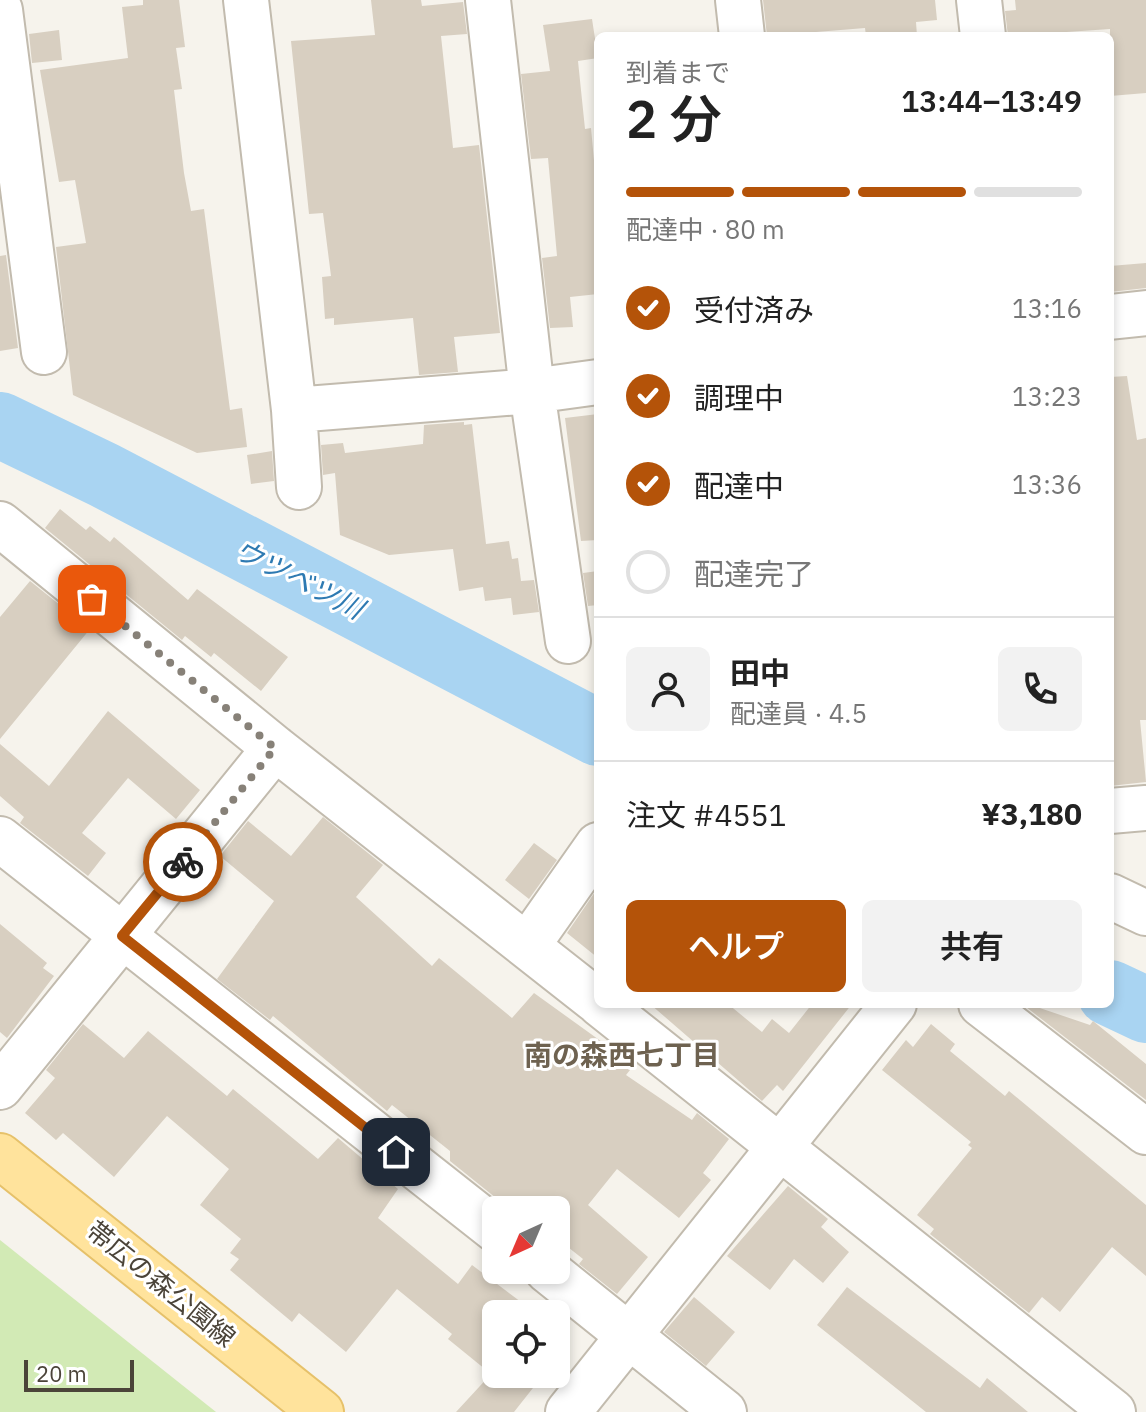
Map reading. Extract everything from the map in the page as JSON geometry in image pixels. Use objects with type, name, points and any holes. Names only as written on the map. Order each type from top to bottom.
[{"type":"main road","name":"帯広の森公園線","points":[[0,1156],[321,1412]]},
{"type":"street","points":[[246,0],[294,410],[299,487]]},
{"type":"street","points":[[488,0],[532,391],[568,641]]},
{"type":"street","points":[[738,0],[742,32]]},
{"type":"street","points":[[979,0],[983,32]]},
{"type":"street","points":[[0,10],[44,352]]},
{"type":"street","points":[[1114,317],[1146,313]]},
{"type":"street","points":[[294,410],[532,391],[594,383]]},
{"type":"street","points":[[0,524],[275,748],[594,999]]},
{"type":"street","points":[[0,1087],[275,748]]},
{"type":"street","points":[[1114,811],[1146,808]]},
{"type":"street","points":[[0,839],[482,1219]]},
{"type":"street","points":[[527,946],[594,851]]},
{"type":"street","points":[[1114,898],[1146,913]]},
{"type":"street","points":[[605,1008],[1113,1412]]},
{"type":"street","points":[[568,1412],[627,1334],[891,1008]]},
{"type":"street","points":[[986,1008],[1146,1132]]},
{"type":"street","points":[[564,1284],[724,1412]]},
{"type":"green space","points":[[0,1240],[216,1412],[0,1412]]},
{"type":"building","points":[[143,0],[179,0],[185,47],[176,48],[182,89],[174,90],[184,173],[191,211],[204,209],[230,410],[242,408],[247,447],[197,453],[73,395],[56,247],[86,243],[75,180],[59,182],[40,70],[128,58],[122,7],[143,5]]},
{"type":"building","points":[[371,0],[421,0],[422,6],[463,2],[467,34],[441,36],[453,148],[479,145],[500,333],[454,337],[458,372],[419,375],[413,318],[334,325],[334,318],[325,319],[322,277],[331,276],[323,213],[309,214],[291,41],[375,35]]},
{"type":"building","points":[[763,0],[935,0],[937,20],[916,22],[917,32],[866,32],[865,28],[767,32]]},
{"type":"building","points":[[1015,0],[1146,0],[1146,93],[1114,96],[1114,32],[1110,29],[1008,32],[1005,11],[1016,10]]},
{"type":"building","points":[[592,19],[594,32],[594,59],[578,61],[585,129],[591,128],[594,161],[594,294],[570,297],[573,327],[550,328],[542,258],[557,256],[548,158],[531,159],[521,74],[550,71],[543,25]]},
{"type":"building","points":[[59,30],[62,60],[32,63],[29,34]]},
{"type":"building","points":[[6,255],[18,348],[0,351],[0,256]]},
{"type":"building","points":[[1146,263],[1146,288],[1114,292],[1114,266]]},
{"type":"building","points":[[1127,376],[1137,440],[1146,438],[1146,720],[1140,720],[1146,782],[1114,786],[1114,377]]},
{"type":"building","points":[[594,414],[594,540],[581,541],[565,418]]},
{"type":"building","points":[[464,422],[464,425],[472,424],[486,544],[509,541],[512,559],[518,558],[521,581],[534,580],[539,612],[513,615],[511,598],[485,601],[483,587],[459,591],[453,549],[389,555],[340,535],[335,473],[323,475],[321,445],[343,443],[345,453],[423,444],[424,425]]},
{"type":"building","points":[[272,451],[274,481],[251,484],[247,455]]},
{"type":"building","points":[[60,509],[86,530],[90,526],[110,542],[114,537],[188,600],[197,589],[288,657],[261,691],[214,653],[211,657],[185,636],[182,640],[45,528]]},
{"type":"building","points":[[594,572],[594,605],[588,606],[583,573]]},
{"type":"building","points":[[30,581],[90,629],[0,739],[0,617]]},
{"type":"building","points":[[108,711],[200,790],[176,819],[128,778],[82,833],[106,853],[88,876],[20,823],[24,817],[0,796],[0,744],[49,786]]},
{"type":"building","points":[[323,817],[383,865],[356,897],[432,966],[439,958],[512,1018],[534,993],[634,1065],[626,1075],[692,1120],[697,1113],[729,1139],[703,1173],[711,1180],[679,1218],[617,1169],[588,1205],[648,1257],[617,1294],[579,1264],[583,1259],[570,1249],[570,1196],[494,1196],[450,1161],[450,1151],[392,1105],[387,1111],[273,1016],[270,1020],[217,979],[274,901],[220,856],[248,821],[291,856]]},
{"type":"building","points":[[534,843],[557,860],[529,899],[505,880]]},
{"type":"building","points":[[594,893],[594,955],[567,933]]},
{"type":"building","points":[[0,924],[47,963],[43,968],[54,976],[7,1038],[0,1032]]},
{"type":"building","points":[[655,1008],[733,1008],[762,1032],[772,1019],[789,1033],[809,1008],[849,1008],[783,1091],[777,1085],[762,1101]]},
{"type":"building","points":[[1027,1008],[1040,1008],[1090,1025],[1093,1021],[1146,1064],[1146,1100]]},
{"type":"building","points":[[83,1024],[124,1058],[148,1031],[227,1096],[233,1089],[318,1159],[338,1138],[398,1189],[378,1218],[458,1284],[472,1265],[482,1273],[482,1284],[497,1284],[518,1300],[482,1300],[482,1367],[448,1339],[452,1334],[397,1289],[346,1352],[299,1313],[292,1322],[230,1270],[239,1259],[230,1253],[241,1239],[200,1205],[229,1169],[167,1116],[114,1177],[63,1133],[56,1140],[25,1113],[55,1078],[46,1070]]},
{"type":"building","points":[[931,1024],[955,1044],[950,1051],[1005,1096],[1009,1091],[1146,1205],[1146,1276],[1112,1247],[1060,1312],[1042,1297],[1029,1313],[930,1234],[934,1229],[917,1215],[972,1148],[968,1145],[971,1142],[882,1070],[906,1040],[913,1047]]},
{"type":"building","points":[[788,1186],[828,1219],[821,1227],[849,1252],[823,1283],[794,1259],[770,1290],[727,1256]]},
{"type":"building","points":[[847,1287],[980,1388],[987,1378],[1028,1412],[926,1412],[817,1325]]},
{"type":"building","points":[[694,1297],[735,1332],[706,1366],[664,1332]]},
{"type":"building","points":[[482,1384],[482,1388],[533,1388],[514,1412],[456,1412]]},
{"type":"waterway","name":"ウツベツ川","points":[[0,425],[104,475],[594,731]]},
{"type":"waterway","name":"ウツベツ川","points":[[1114,995],[1146,1010]]},
{"type":"way so far","points":[[92,599],[275,748],[183,862]]},
{"type":"district","name":"南の森西七丁目","points":[[622,1055]]},
{"type":"route","points":[[183,862],[122,936],[396,1152]]}]
